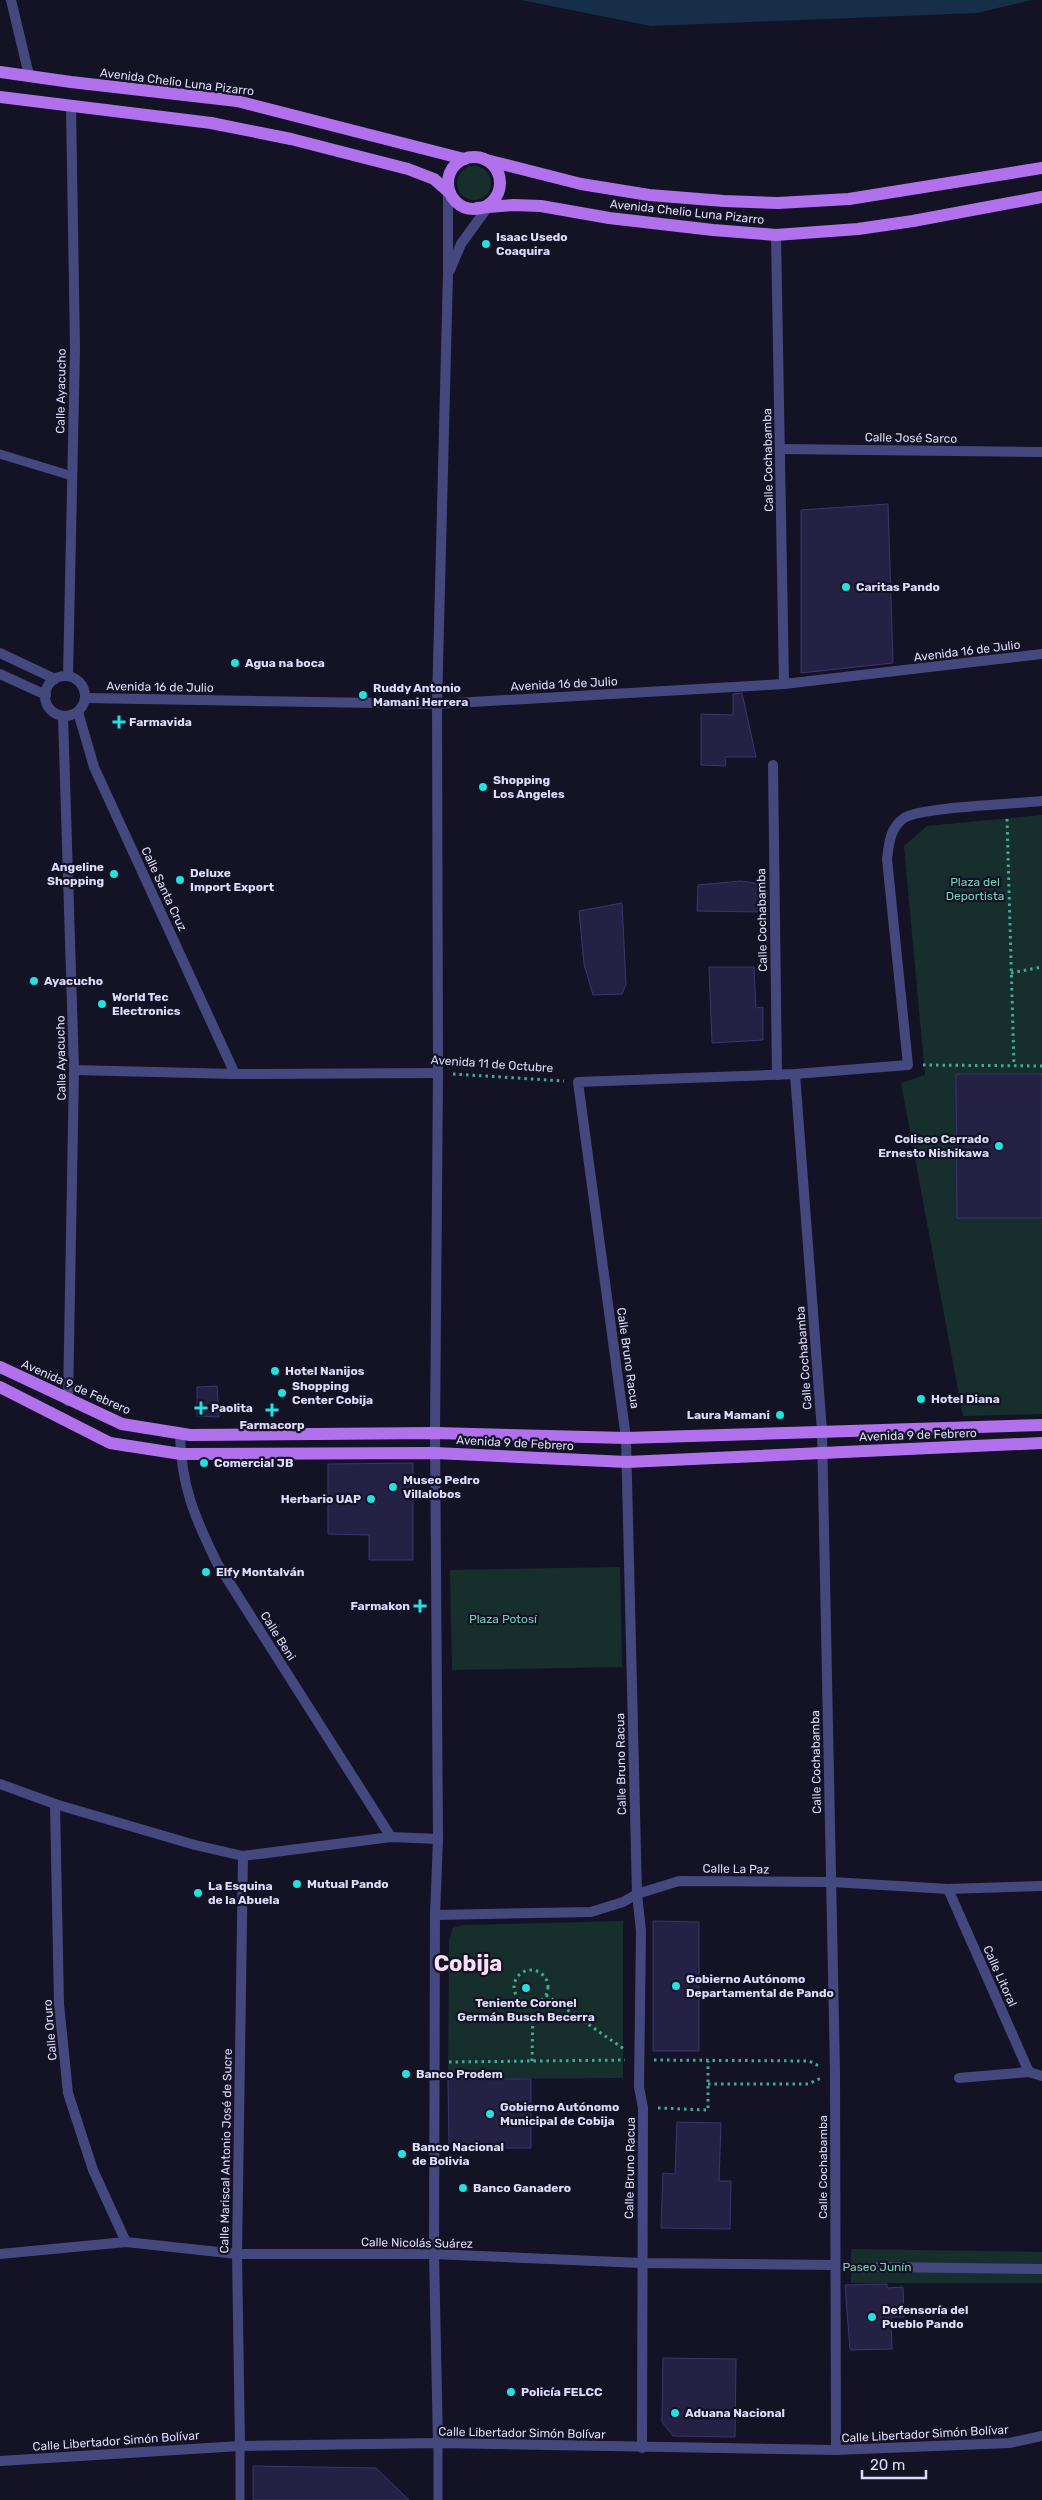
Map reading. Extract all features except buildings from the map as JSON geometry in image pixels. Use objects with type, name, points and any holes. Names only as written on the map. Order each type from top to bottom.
[{"type":"main road","name":"Avenida Chelio Luna Pizarro","points":[[0,72],[237,101],[464,159]]},
{"type":"main road","points":[[0,96],[211,123],[291,138],[408,169],[434,180],[448,189],[461,205],[486,206],[500,187],[500,179],[492,165],[486,160],[479,157],[464,159],[452,169],[448,189]]},
{"type":"main road","name":"Avenida Chelio Luna Pizarro","points":[[486,160],[581,184],[649,194],[724,201],[778,203],[849,199],[1042,168]]},
{"type":"main road","name":"Avenida Chelio Luna Pizarro","points":[[486,206],[541,206],[628,220],[776,235],[913,221],[1042,197]]},
{"type":"main road","name":"Avenida 9 de Febrero","points":[[0,1367],[68,1401],[122,1424],[180,1434],[435,1433],[626,1438],[1042,1424]]},
{"type":"main road","name":"Avenida 9 de Febrero","points":[[0,1387],[110,1443],[181,1454],[435,1453],[626,1462],[1042,1443]]},
{"type":"street","points":[[10,0],[28,75]]},
{"type":"street","name":"Calle Ayacucho","points":[[68,676],[75,349],[71,106]]},
{"type":"street","points":[[438,2443],[434,2254],[435,1915],[438,1839],[435,1453],[438,1072],[436,704],[448,273],[448,189]]},
{"type":"street","points":[[448,273],[461,244],[486,206]]},
{"type":"street","name":"Calle Cochabamba","points":[[776,235],[784,684]]},
{"type":"street","name":"Calle José Sarco","points":[[780,449],[1042,452]]},
{"type":"street","points":[[0,653],[55,679]]},
{"type":"street","name":"Avenida 16 de Julio","points":[[85,698],[436,704],[784,684],[1042,654]]},
{"type":"street","points":[[0,674],[46,695]]},
{"type":"street","points":[[68,676],[79,681],[83,686],[85,698],[78,712],[63,716],[48,706],[46,695],[47,688],[55,679],[68,676]]},
{"type":"street","name":"Calle Santa Cruz","points":[[78,712],[94,767],[235,1074]]},
{"type":"street","name":"Calle Ayacucho","points":[[63,716],[74,1070],[68,1401]]},
{"type":"street","name":"Calle Cochabamba","points":[[773,765],[777,1075]]},
{"type":"street","points":[[578,1082],[777,1075],[908,1065],[887,859],[890,834],[904,818],[927,811],[1042,801]]},
{"type":"street","name":"Avenida 11 de Octubre","points":[[74,1070],[235,1074],[438,1072]]},
{"type":"street","name":"Calle Cochabamba","points":[[796,1074],[822,1431],[836,2072],[836,2450]]},
{"type":"street","name":"Calle Bruno Racua","points":[[578,1082],[626,1438],[637,1894],[641,1931],[639,2087],[643,2108],[641,2263],[642,2448]]},
{"type":"street","name":"Calle Beni","points":[[180,1434],[185,1486],[198,1525],[217,1563],[391,1838]]},
{"type":"street","points":[[0,1784],[55,1804],[195,1845],[243,1856],[391,1838],[438,1839]]},
{"type":"street","name":"Calle Oruro","points":[[55,1804],[59,2004],[68,2093],[93,2170],[126,2242]]},
{"type":"street","name":"Calle Mariscal Antonio José de Sucre","points":[[240,2446],[237,2254],[243,1856]]},
{"type":"street","name":"Calle La Paz","points":[[435,1915],[591,1912],[623,1902],[637,1894],[679,1881],[832,1882],[948,1889],[1042,1886]]},
{"type":"street","name":"Calle Litoral","points":[[948,1889],[1029,2072]]},
{"type":"street","points":[[958,2078],[1029,2072],[1042,2076]]},
{"type":"street","name":"Calle Nicolás Suárez","points":[[0,2254],[126,2242],[237,2254],[434,2254],[641,2263],[835,2265]]},
{"type":"street","points":[[878,2267],[1042,2269]]},
{"type":"street","name":"Calle Libertador Simón Bolívar","points":[[0,2460],[240,2446],[438,2443],[836,2450],[1009,2444],[1042,2436]]},
{"type":"lane","points":[[0,454],[72,476]]},
{"type":"lane","points":[[438,2443],[438,2500]]},
{"type":"lane","points":[[240,2446],[240,2500]]},
{"type":"path","points":[[1006,805],[1014,1066]]},
{"type":"path","points":[[1011,973],[1042,967]]},
{"type":"path","points":[[908,1065],[1042,1066]]},
{"type":"path","name":"Avenida 11 de Octubre","points":[[438,1072],[578,1082]]},
{"type":"path","points":[[532,1971],[542,1975],[547,1984],[546,1995],[543,1999],[533,2004],[522,2002],[515,1993],[515,1982],[522,1974],[532,1971]]},
{"type":"path","points":[[546,1995],[639,2060]]},
{"type":"path","points":[[532,2061],[533,2004]]},
{"type":"path","points":[[643,2108],[708,2110],[708,2061]]},
{"type":"path","points":[[708,2084],[808,2084],[836,2072]]},
{"type":"green space","points":[[474,166],[486,171],[491,183],[486,195],[474,200],[462,195],[457,183],[462,171]]},
{"type":"green space","name":"Plaza del Deportista","points":[[1042,815],[1042,1414],[963,1416],[901,1083],[925,1075],[904,846],[927,826]]},
{"type":"green space","name":"Plaza Potosí","points":[[620,1567],[622,1667],[452,1670],[450,1570]]},
{"type":"green space","points":[[623,1921],[623,2078],[448,2079],[449,1940],[453,1928],[463,1925]]},
{"type":"green space","name":"Paseo Junín","points":[[851,2249],[1042,2252],[1042,2283],[851,2283]]},
{"type":"water","points":[[521,0],[1032,0],[977,13],[651,26]]},
{"type":"place","name":"Isaac Usedo Coaquira","points":[[486,244]]},
{"type":"place","name":"Caritas Pando","points":[[846,587]]},
{"type":"place","name":"Agua na boca","points":[[235,663]]},
{"type":"place","name":"Ruddy Antonio Mamani Herrera","points":[[363,695]]},
{"type":"place","name":"Farmavida","points":[[119,722]]},
{"type":"place","name":"Shopping Los Angeles","points":[[483,787]]},
{"type":"place","name":"Angeline Shopping","points":[[114,874]]},
{"type":"place","name":"Deluxe Import Export","points":[[180,880]]},
{"type":"place","name":"Ayacucho","points":[[34,981]]},
{"type":"place","name":"World Tec Electronics","points":[[102,1004]]},
{"type":"place","name":"Coliseo Cerrado Ernesto Nishikawa","points":[[999,1146]]},
{"type":"place","name":"Hotel Nanijos","points":[[275,1371]]},
{"type":"place","name":"Shopping Center Cobija","points":[[282,1393]]},
{"type":"place","name":"Hotel Diana","points":[[921,1399]]},
{"type":"place","name":"Paolita","points":[[201,1408]]},
{"type":"place","name":"Farmacorp","points":[[272,1410]]},
{"type":"place","name":"Laura Mamani","points":[[780,1415]]},
{"type":"place","name":"Comercial JB","points":[[204,1463]]},
{"type":"place","name":"Museo Pedro Villalobos","points":[[393,1487]]},
{"type":"place","name":"Herbario UAP","points":[[371,1499]]},
{"type":"place","name":"Elfy Montalván","points":[[206,1572]]},
{"type":"place","name":"Farmakon","points":[[420,1606]]},
{"type":"place","name":"Mutual Pando","points":[[297,1884]]},
{"type":"place","name":"La Esquina de la Abuela","points":[[198,1893]]},
{"type":"place","name":"Gobierno Autónomo Departamental de Pando","points":[[676,1986]]},
{"type":"place","name":"Teniente Coronel Germán Busch Becerra","points":[[526,1988]]},
{"type":"place","name":"Banco Prodem","points":[[406,2074]]},
{"type":"place","name":"Gobierno Autónomo Municipal de Cobija","points":[[490,2114]]},
{"type":"place","name":"Banco Nacional de Bolivia","points":[[402,2154]]},
{"type":"place","name":"Banco Ganadero","points":[[463,2188]]},
{"type":"place","name":"Defensoría del Pueblo Pando","points":[[872,2317]]},
{"type":"place","name":"Policía FELCC","points":[[511,2392]]},
{"type":"place","name":"Aduana Nacional","points":[[675,2413]]},
{"type":"district","name":"Cobija","points":[[468,1963]]}]
